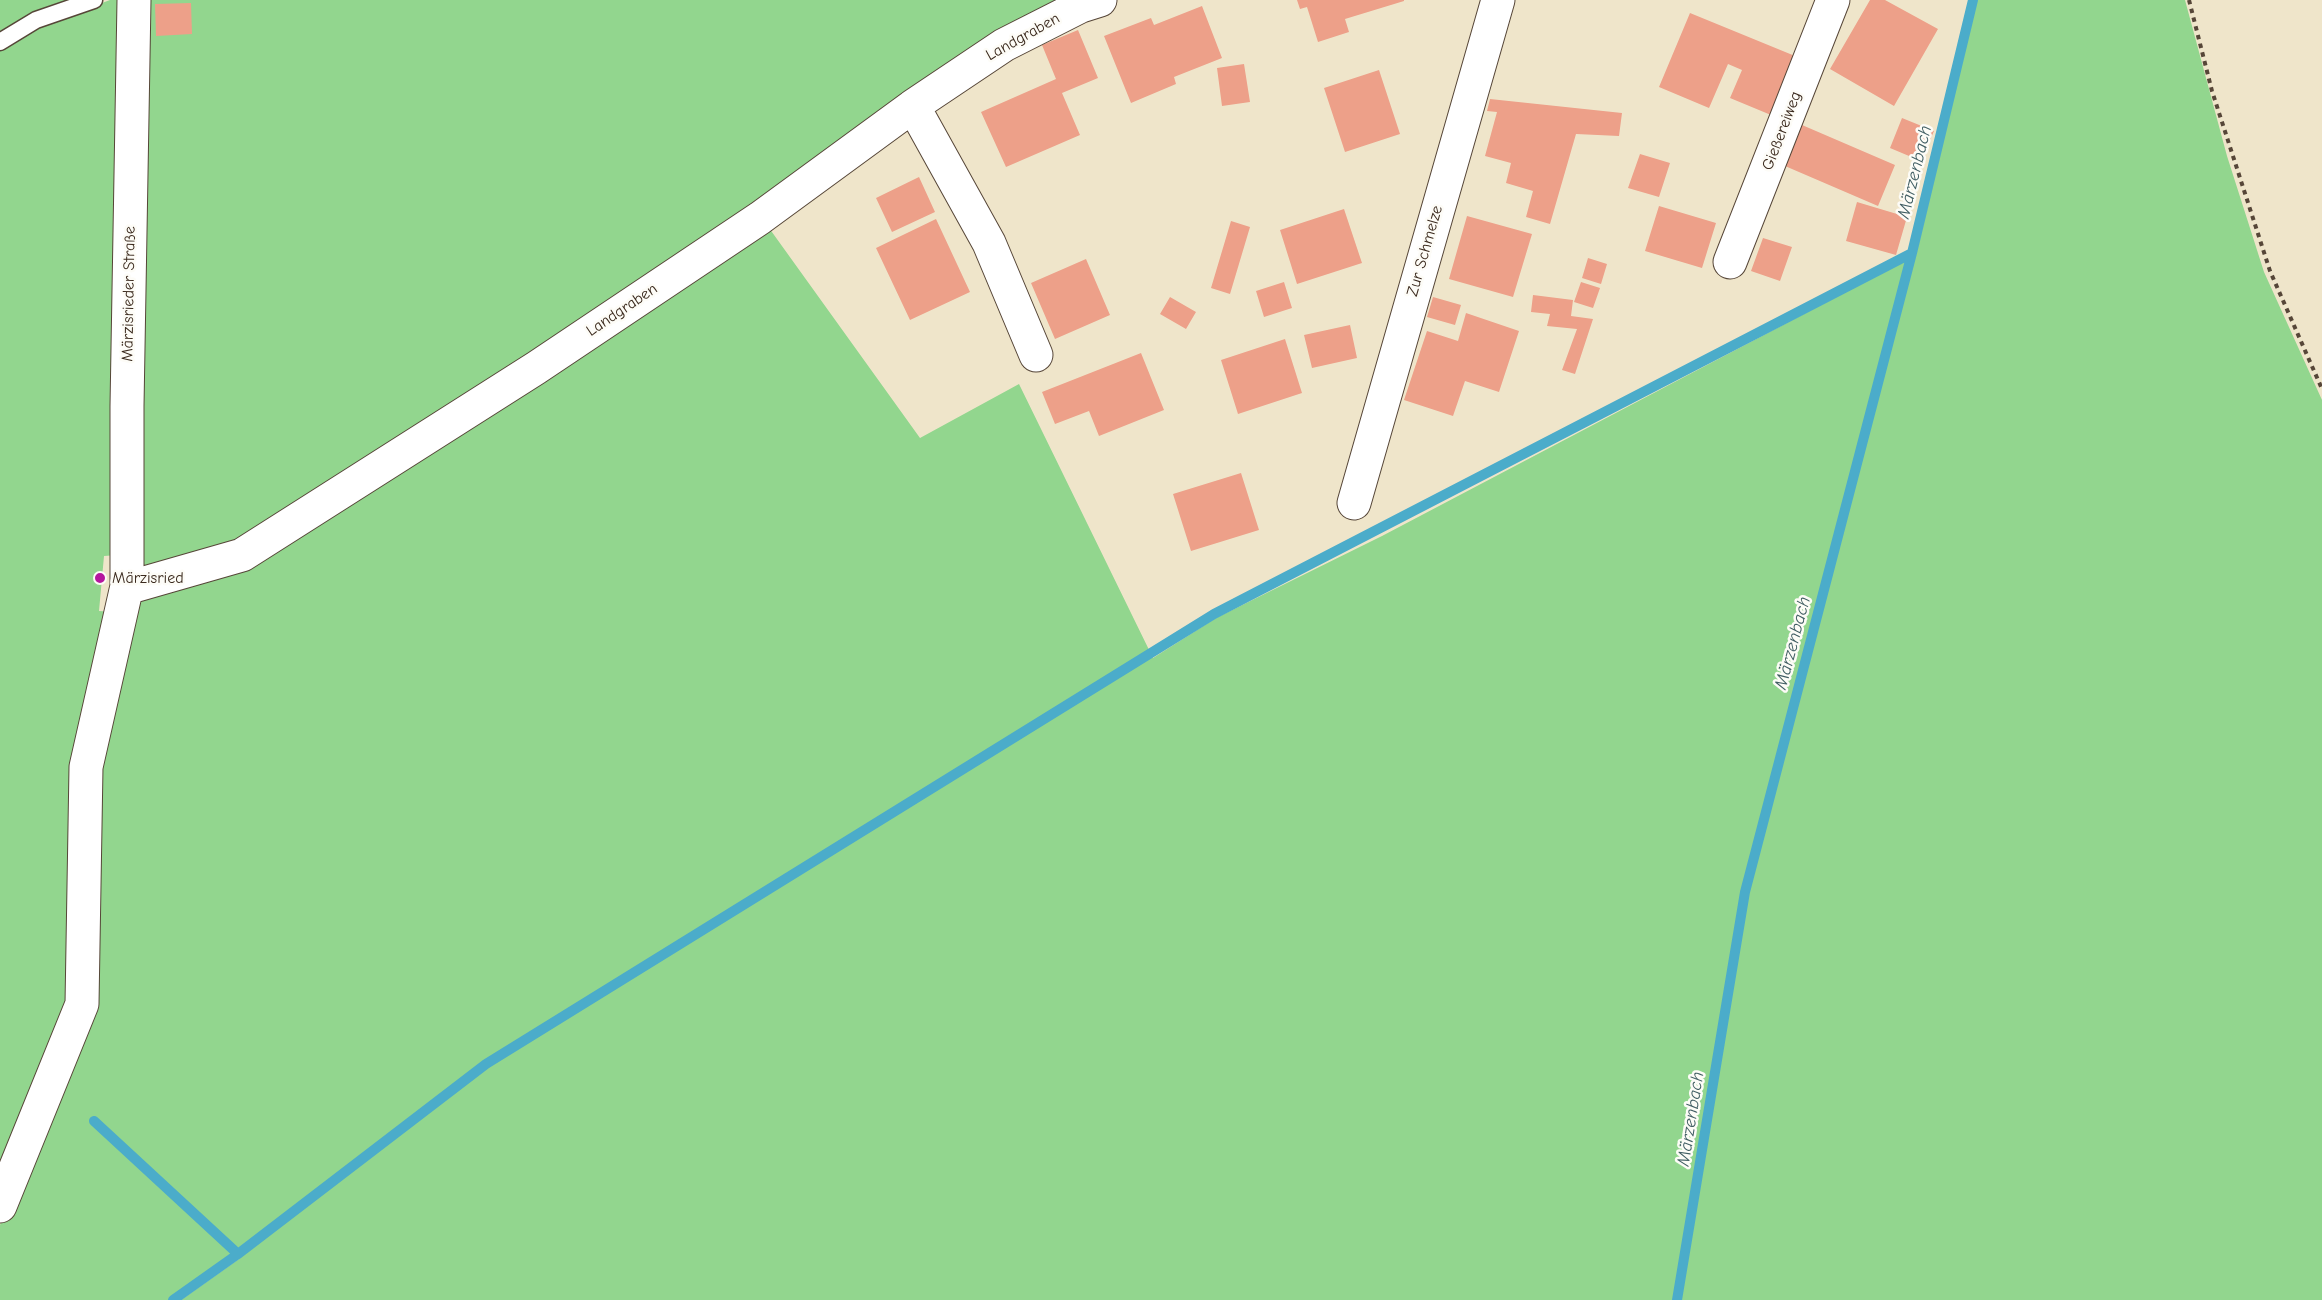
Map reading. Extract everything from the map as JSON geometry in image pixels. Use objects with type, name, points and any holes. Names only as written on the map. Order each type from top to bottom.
[{"type":"street","name":"Märzisrieder Straße","points":[[0,1206],[82,1004],[86,767],[127,588],[127,406],[134,0]]},
{"type":"street","name":"Landgraben","points":[[127,588],[242,555],[575,342],[760,218],[913,106],[1004,45],[1081,6],[1100,0]]},
{"type":"street","name":"Zur Schmelze","points":[[1353,503],[1498,0]]},
{"type":"street","name":"Gießereiweg","points":[[1730,262],[1833,0]]},
{"type":"street","points":[[913,106],[988,243],[1036,355]]},
{"type":"lane","points":[[0,42],[36,20],[93,0]]},
{"type":"path","points":[[2189,0],[2215,102],[2270,271],[2322,388]]},
{"type":"green space","points":[[0,0],[76,0],[0,34]]},
{"type":"green space","points":[[110,0],[125,0],[118,555],[104,556],[99,611],[113,612],[75,1005],[0,1186],[0,49],[38,27]]},
{"type":"green space","points":[[143,0],[1075,0],[241,548],[138,578]]},
{"type":"green space","points":[[1977,0],[2185,0],[2227,156],[2264,272],[2322,400],[2322,1300],[181,1300],[239,1259],[233,1254],[168,1300],[0,1300],[0,1225],[88,1008],[92,769],[135,593],[245,561],[764,221],[920,438],[1019,384],[1153,658],[1216,618],[1382,536],[1916,255]]},
{"type":"building","points":[[1297,0],[1404,1],[1345,19],[1349,32],[1318,42],[1307,7],[1300,9]]},
{"type":"building","points":[[1870,0],[1885,0],[1938,29],[1894,106],[1830,69]]},
{"type":"building","points":[[191,3],[192,34],[156,36],[155,4]]},
{"type":"building","points":[[1202,6],[1222,58],[1174,77],[1176,84],[1131,103],[1104,36],[1151,18],[1154,25]]},
{"type":"building","points":[[1690,13],[1795,56],[1771,115],[1730,98],[1742,70],[1728,64],[1709,108],[1659,87]]},
{"type":"building","points":[[1078,30],[1098,78],[1062,93],[1080,135],[1006,167],[981,112],[1056,79],[1042,45]]},
{"type":"building","points":[[1244,64],[1250,102],[1222,106],[1217,68]]},
{"type":"building","points":[[1379,70],[1400,134],[1345,152],[1324,88]]},
{"type":"building","points":[[1490,99],[1622,113],[1619,136],[1576,134],[1550,224],[1526,217],[1533,191],[1506,183],[1511,163],[1485,156],[1497,112],[1487,111]]},
{"type":"building","points":[[1902,118],[1934,131],[1921,161],[1890,148]]},
{"type":"building","points":[[1802,125],[1895,165],[1878,206],[1785,166]]},
{"type":"building","points":[[1640,154],[1670,163],[1659,197],[1628,188]]},
{"type":"building","points":[[919,177],[935,212],[892,232],[876,198]]},
{"type":"building","points":[[1857,202],[1907,217],[1896,255],[1846,241]]},
{"type":"building","points":[[1659,206],[1716,223],[1702,268],[1645,251]]},
{"type":"building","points":[[1344,209],[1362,263],[1297,284],[1280,230]]},
{"type":"building","points":[[1467,216],[1532,234],[1513,297],[1449,279]]},
{"type":"building","points":[[936,219],[970,292],[910,320],[876,248]]},
{"type":"building","points":[[1231,221],[1250,227],[1230,294],[1211,288]]},
{"type":"building","points":[[1763,238],[1792,247],[1780,281],[1751,271]]},
{"type":"building","points":[[1588,258],[1607,264],[1601,284],[1582,278]]},
{"type":"building","points":[[1086,259],[1110,315],[1055,339],[1031,283]]},
{"type":"building","points":[[1284,282],[1292,308],[1264,317],[1256,291]]},
{"type":"building","points":[[1581,282],[1600,288],[1593,308],[1574,302]]},
{"type":"building","points":[[1533,295],[1573,300],[1571,316],[1593,319],[1575,374],[1562,370],[1577,329],[1547,326],[1550,314],[1531,312]]},
{"type":"building","points":[[1170,297],[1196,312],[1186,329],[1160,314]]},
{"type":"building","points":[[1433,297],[1461,305],[1455,325],[1427,317]]},
{"type":"building","points":[[1466,313],[1519,331],[1499,392],[1465,381],[1453,416],[1404,400],[1427,331],[1458,341]]},
{"type":"building","points":[[1350,325],[1357,358],[1312,368],[1304,335]]},
{"type":"building","points":[[1285,339],[1302,393],[1238,414],[1221,360]]},
{"type":"building","points":[[1141,353],[1164,410],[1099,436],[1089,411],[1055,424],[1042,392]]},
{"type":"building","points":[[1241,473],[1259,530],[1191,551],[1173,494]]},
{"type":"waterway","name":"Märzenbach","points":[[1677,1300],[1745,892],[1912,253],[1973,0]]},
{"type":"waterway","points":[[94,1121],[238,1254],[486,1064],[1214,614],[1912,253]]},
{"type":"waterway","points":[[173,1300],[238,1254]]},
{"type":"place","name":"Märzisried","points":[[100,578]]}]
